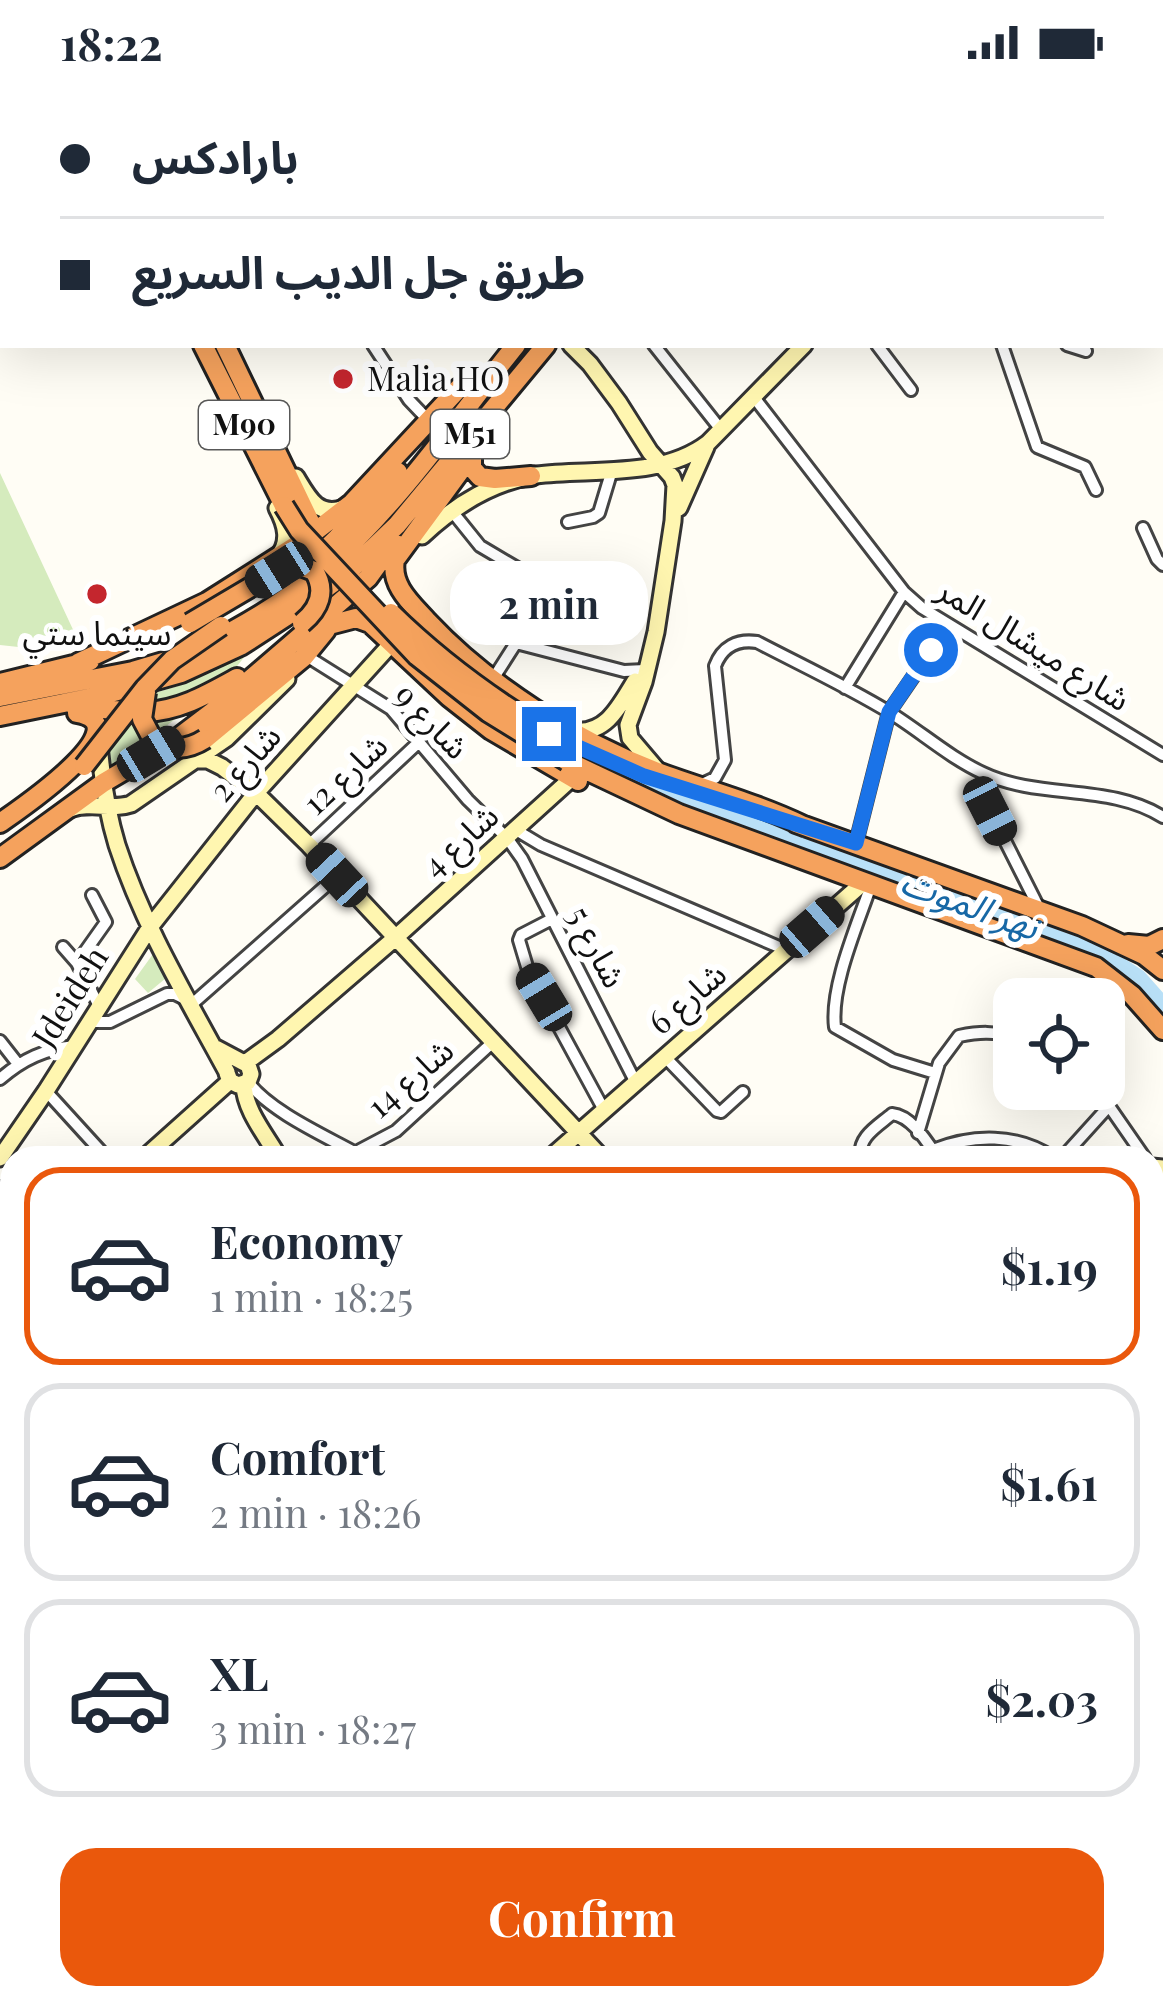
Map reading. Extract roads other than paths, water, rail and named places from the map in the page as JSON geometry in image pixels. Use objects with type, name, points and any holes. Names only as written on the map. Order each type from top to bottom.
[{"type":"highway","name":"M90","points":[[200,348],[299,530],[406,646],[458,690],[570,770],[1096,967],[1159,1013]]},
{"type":"highway","points":[[229,348],[314,530],[407,630],[487,694],[549,734],[644,776],[856,843],[1041,910],[1118,941],[1163,967]]},
{"type":"highway","name":"M51","points":[[0,697],[148,667],[193,652],[286,598],[362,532],[514,348]]},
{"type":"highway","name":"M51","points":[[0,716],[181,673],[242,645],[332,585],[397,525],[543,348]]},
{"type":"highway","points":[[78,663],[167,623],[274,561],[352,503],[459,388],[493,374]]},
{"type":"highway","points":[[137,762],[198,735],[393,568],[422,536],[472,462],[479,423]]},
{"type":"highway","points":[[0,836],[84,766],[180,653],[278,592],[398,472],[424,460]]},
{"type":"highway","points":[[472,462],[400,551],[393,568],[410,602],[448,644],[570,730],[661,773],[804,826]]},
{"type":"highway","points":[[472,462],[476,475],[484,478],[531,476]]},
{"type":"highway","points":[[0,858],[212,713],[352,593],[386,557],[397,525]]},
{"type":"highway","points":[[0,682],[120,653],[190,623],[292,566],[310,569],[319,578],[320,600],[306,620]]},
{"type":"highway","points":[[410,602],[396,592],[385,592],[372,609],[375,620],[413,662]]},
{"type":"highway","points":[[137,762],[149,747],[324,608],[341,602],[361,604],[374,612]]},
{"type":"highway","points":[[151,682],[141,712],[153,740],[178,748],[211,742],[305,656],[329,627],[346,619],[364,619],[491,730],[570,770]]},
{"type":"highway","points":[[0,716],[86,708],[168,709],[237,678]]},
{"type":"highway","points":[[0,823],[62,776],[89,746],[96,721],[90,715],[55,710]]},
{"type":"highway","points":[[1118,941],[1141,947],[1163,942],[1163,967]]},
{"type":"street","points":[[199,348],[283,518],[286,544],[274,561]]},
{"type":"street","points":[[230,348],[310,500],[326,511],[352,503]]},
{"type":"street","points":[[375,348],[429,421]]},
{"type":"street","points":[[574,348],[675,485],[656,632],[642,688],[629,716],[628,734],[661,773]]},
{"type":"street","points":[[656,348],[718,426]]},
{"type":"street","points":[[673,521],[701,448],[789,348]]},
{"type":"street","points":[[422,536],[451,510],[490,489],[531,476],[660,464],[701,448],[801,348]]},
{"type":"street","points":[[880,348],[911,390]]},
{"type":"street","points":[[1004,348],[1037,447],[1085,467],[1096,490]]},
{"type":"street","points":[[1076,348],[1086,351]]},
{"type":"street","name":"شارع ميشال المر","points":[[753,397],[904,592],[948,626],[1163,755]]},
{"type":"street","points":[[568,522],[599,513],[613,470],[638,457],[641,439]]},
{"type":"street","points":[[451,510],[480,546],[536,579],[522,616]]},
{"type":"street","points":[[1143,528],[1163,565]]},
{"type":"street","points":[[845,688],[904,592]]},
{"type":"street","points":[[856,843],[889,712],[948,626]]},
{"type":"street","points":[[697,784],[716,778],[723,766],[714,675],[718,658],[730,645],[757,642],[889,712],[983,774],[1036,789],[1134,801],[1163,817]]},
{"type":"street","name":"شارع 2","points":[[150,927],[256,793],[392,643]]},
{"type":"street","points":[[493,680],[516,643],[624,671],[645,670]]},
{"type":"street","name":"شارع 9","points":[[305,656],[384,703],[468,800],[511,834]]},
{"type":"street","points":[[570,730],[589,732],[603,725],[645,670]]},
{"type":"street","points":[[97,729],[118,847],[150,927],[213,1046],[255,1092],[343,1146]]},
{"type":"street","points":[[62,813],[85,804],[128,806],[196,760],[211,742],[231,772]]},
{"type":"street","name":"شارع 12","points":[[309,845],[419,742]]},
{"type":"street","points":[[196,760],[208,760],[231,772],[256,793],[592,1146]]},
{"type":"street","name":"شارع 4","points":[[166,1146],[278,1039],[511,834],[570,770]]},
{"type":"street","points":[[983,774],[990,811],[1041,910]]},
{"type":"street","points":[[511,834],[786,950]]},
{"type":"street","name":"شارع 5","points":[[511,834],[636,1083]]},
{"type":"street","points":[[190,1003],[337,875]]},
{"type":"street","points":[[868,884],[844,965],[835,1027],[893,1060],[935,1073]]},
{"type":"street","name":"شارع 6","points":[[563,1146],[868,884]]},
{"type":"street","points":[[77,964],[106,922],[92,895]]},
{"type":"street","points":[[552,920],[519,940],[528,970],[604,1110]]},
{"type":"street","name":"Jdeideh","points":[[8,1146],[150,927]]},
{"type":"street","points":[[63,947],[77,964],[95,1015],[110,1022],[167,994],[190,1003]]},
{"type":"street","points":[[918,1132],[935,1073],[948,1047],[959,1036],[993,1033]]},
{"type":"street","points":[[0,1041],[18,1064]]},
{"type":"street","name":"شارع 14","points":[[372,1146],[396,1131],[493,1042]]},
{"type":"street","points":[[0,1079],[45,1051],[75,1046]]},
{"type":"street","points":[[665,1057],[717,1112],[742,1092]]},
{"type":"street","points":[[240,1075],[251,1111],[272,1146]]},
{"type":"street","name":"شارع 4","points":[[157,1146],[240,1075]]},
{"type":"street","points":[[46,1091],[96,1146]]},
{"type":"street","points":[[1070,1146],[1105,1110]]},
{"type":"street","points":[[1112,1110],[1137,1146]]},
{"type":"street","points":[[860,1146],[892,1114],[903,1115],[929,1146]]},
{"type":"street","points":[[952,1146],[965,1140],[1004,1138],[1033,1146]]},
{"type":"waterway","name":"نهر الموت","points":[[595,766],[1104,954],[1139,977],[1163,1004]]},
{"type":"place","name":"Malia HO","points":[[343,379]]},
{"type":"place","name":"سينما ستي","points":[[97,594]]}]
